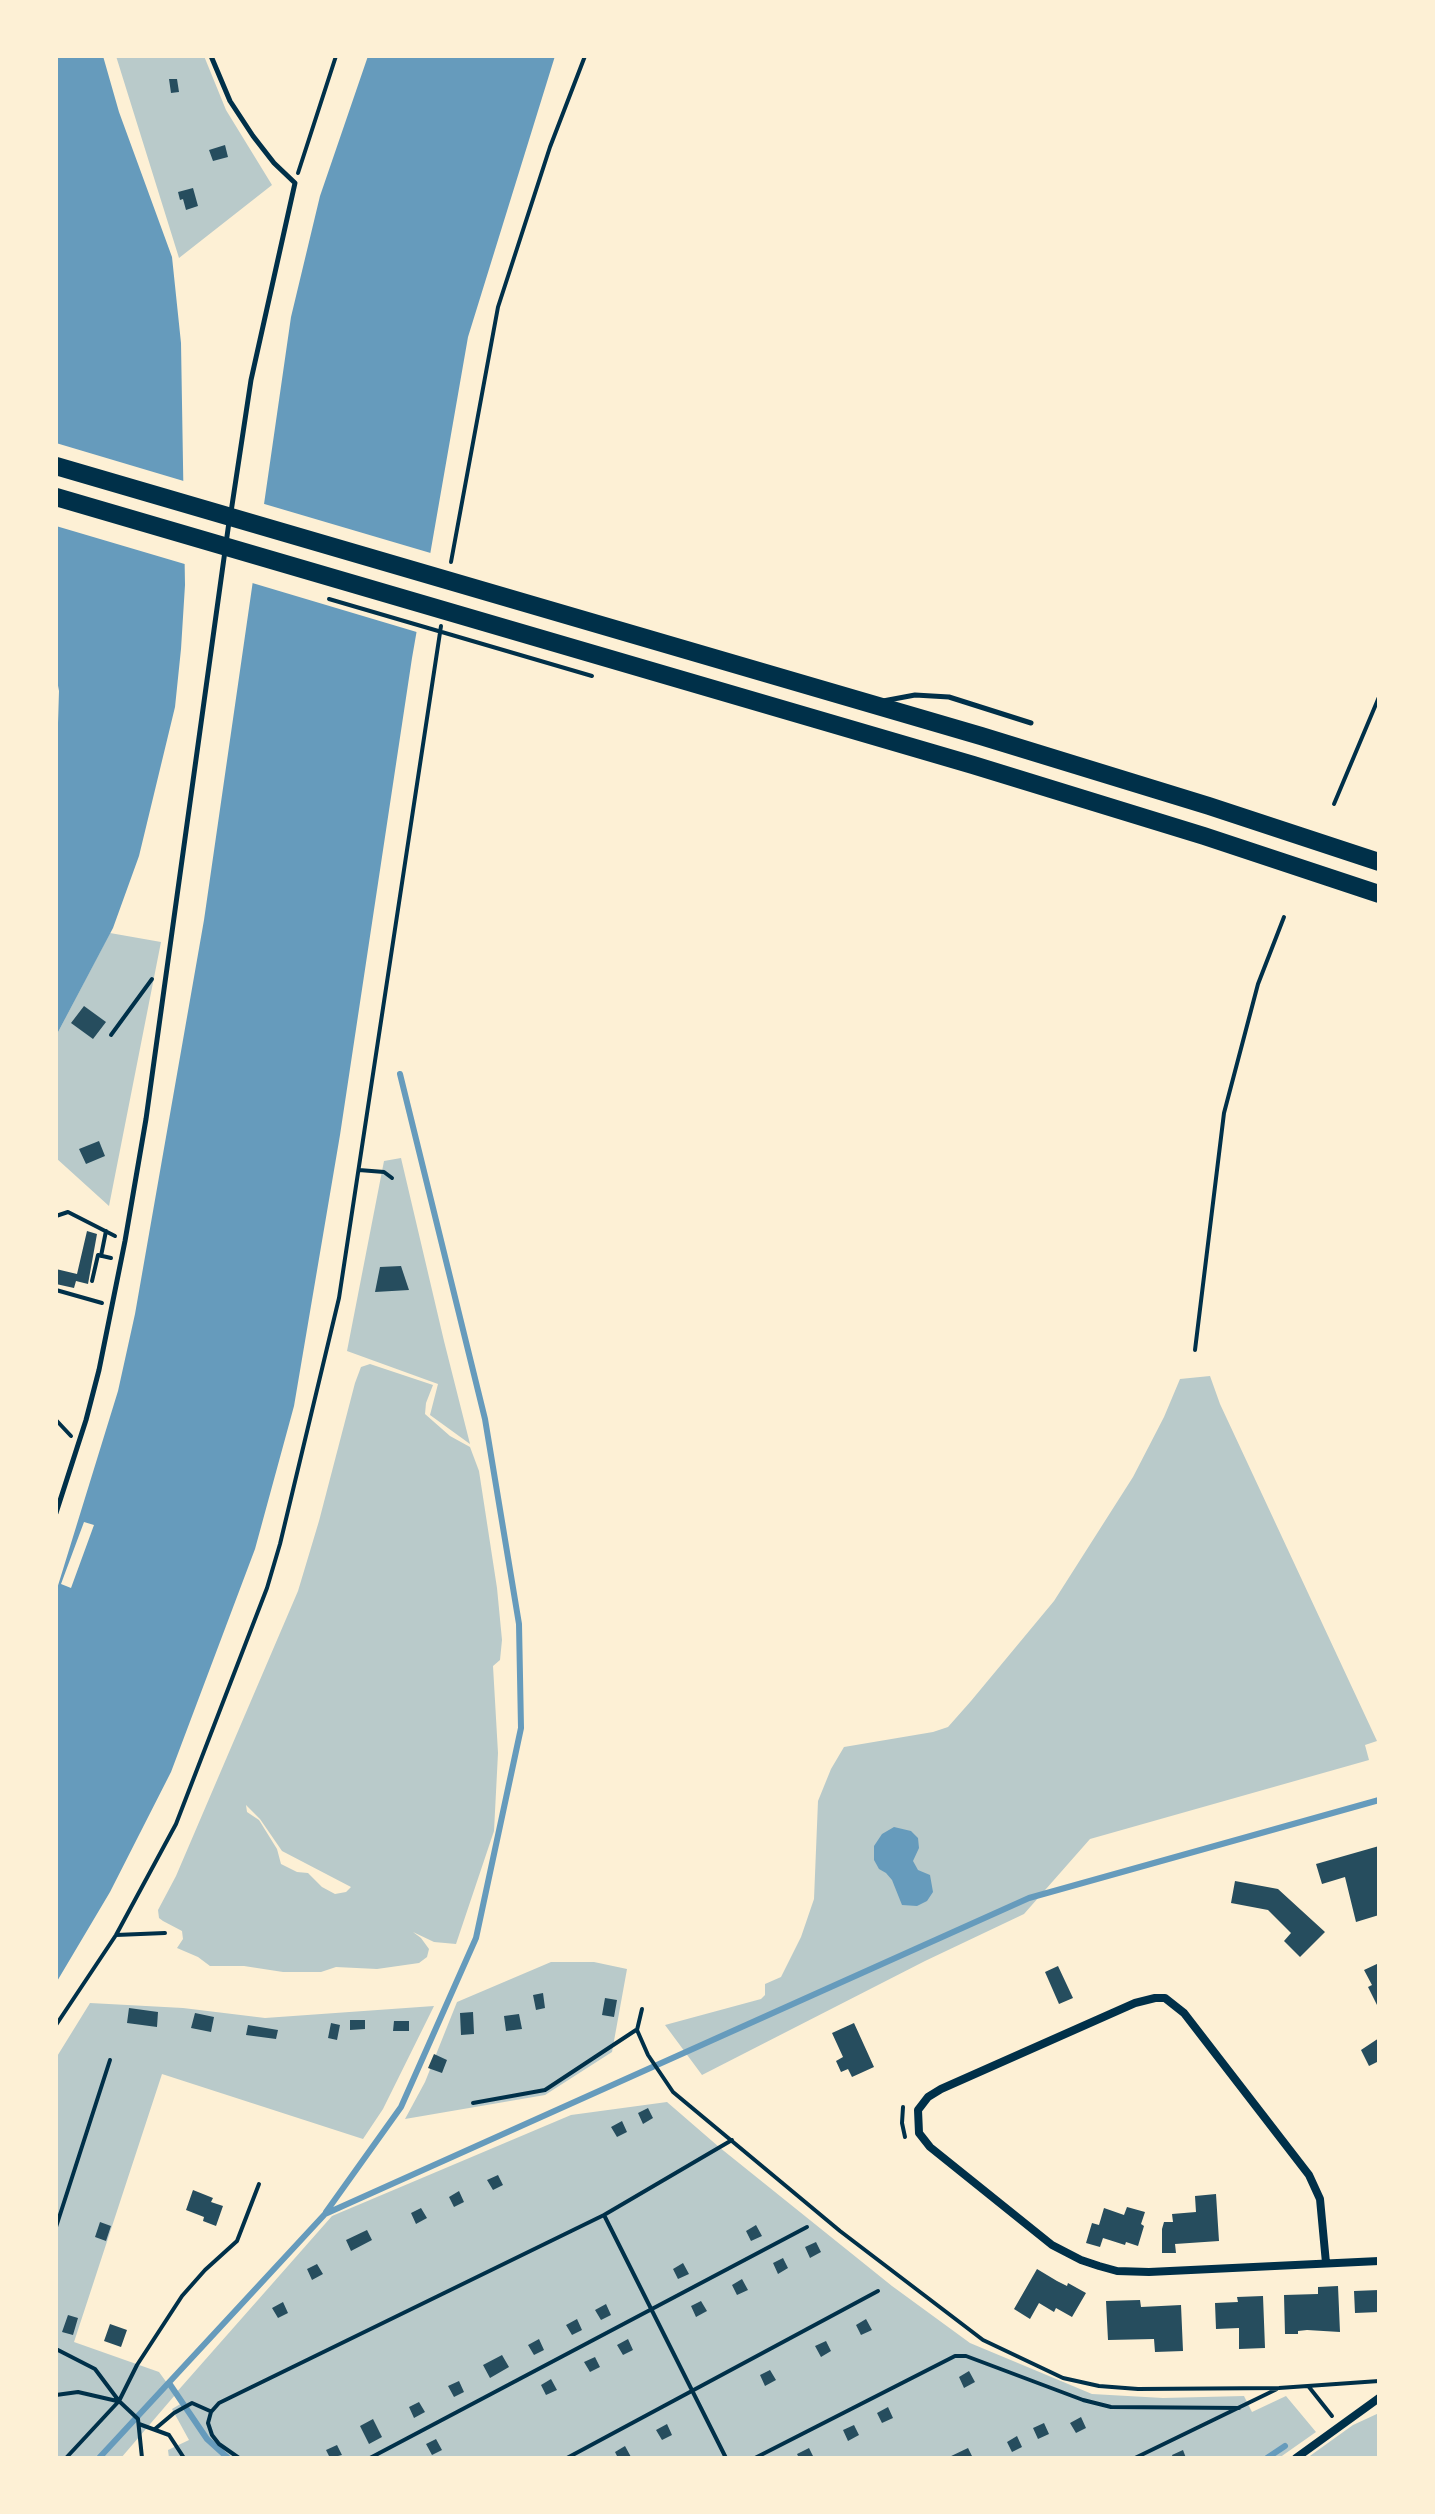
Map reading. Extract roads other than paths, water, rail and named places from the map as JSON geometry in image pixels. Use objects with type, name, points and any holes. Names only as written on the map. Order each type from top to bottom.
[{"type":"main road","points":[[56,466],[871,704],[1209,806],[1379,862]]},
{"type":"main road","points":[[56,497],[973,765],[1189,831],[1379,894]]},
{"type":"street","points":[[1326,2263],[1320,2199],[1309,2175],[1184,2013],[1165,1998],[1135,2003],[941,2089],[928,2097],[918,2110],[919,2133],[930,2147],[1039,2235],[1081,2260],[1117,2271],[1149,2272],[1379,2261]]},
{"type":"street","points":[[1296,2458],[1379,2398]]},
{"type":"lane","points":[[56,1513],[99,1370],[125,1241],[146,1119],[240,446],[254,365],[295,183],[253,136],[230,101],[211,56]]},
{"type":"lane","points":[[871,704],[915,695],[949,697],[1031,723]]},
{"type":"water","points":[[56,56],[103,56],[119,112],[172,257],[181,343],[185,585],[175,707],[139,856],[113,928],[56,1036],[56,729],[59,691],[56,675]]},
{"type":"water","points":[[368,56],[555,56],[468,337],[412,658],[340,1135],[294,1406],[255,1549],[171,1772],[110,1892],[56,1983],[56,1592],[118,1391],[135,1314],[204,920],[291,317],[320,196]]},
{"type":"water","points":[[894,1827],[911,1831],[918,1838],[919,1848],[913,1861],[918,1870],[930,1875],[933,1892],[927,1901],[917,1906],[902,1905],[892,1880],[874,1860],[874,1846],[882,1834]]},
{"type":"waterway","points":[[326,2212],[401,2107],[476,1938],[521,1728],[519,1624],[485,1419],[400,1074]]},
{"type":"waterway","points":[[99,2458],[325,2214],[1029,1898],[1379,1800]]},
{"type":"waterway","points":[[169,2383],[207,2439],[228,2458]]},
{"type":"waterway","points":[[1267,2458],[1285,2446]]}]
